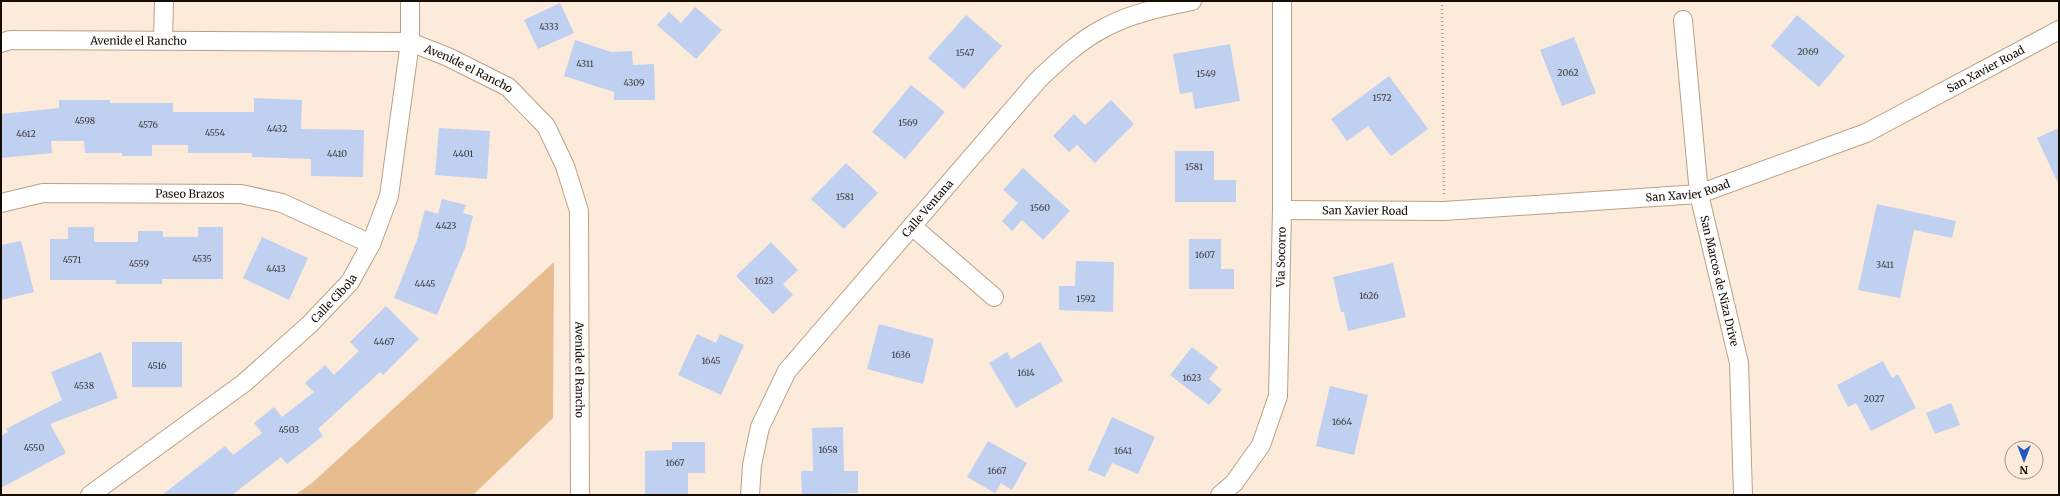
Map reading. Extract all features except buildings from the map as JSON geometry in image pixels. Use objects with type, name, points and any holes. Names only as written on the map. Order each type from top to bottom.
[{"type":"street","points":[[163,40],[164,1]]},
{"type":"street","name":"Calle Cibola","points":[[90,495],[244,383],[310,324],[350,282],[371,244],[389,196],[410,42],[410,1]]},
{"type":"street","name":"Calle Ventana","points":[[750,495],[752,465],[760,427],[787,371],[1038,80],[1067,52],[1106,26],[1147,11],[1192,1]]},
{"type":"street","name":"Via Socorro","points":[[1220,495],[1234,483],[1261,445],[1278,396],[1282,210],[1282,1]]},
{"type":"street","name":"San Marcos de Niza Drive","points":[[1683,20],[1699,194],[1739,362],[1743,495]]},
{"type":"street","name":"San Xavier Road","points":[[1282,210],[1444,211],[1699,194],[1866,133],[2059,30]]},
{"type":"street","name":"Avenide el Rancho","points":[[1,43],[10,40],[410,42],[448,57],[508,87],[546,126],[565,166],[580,211],[580,495]]},
{"type":"street","name":"Paseo Brazos","points":[[1,203],[43,193],[241,194],[282,203],[371,244]]},
{"type":"street","points":[[912,226],[994,297]]},
{"type":"path","points":[[1442,1],[1444,211]]},
{"type":"shaded area","points":[[554,262],[553,418],[473,495],[295,495],[312,483]]}]
